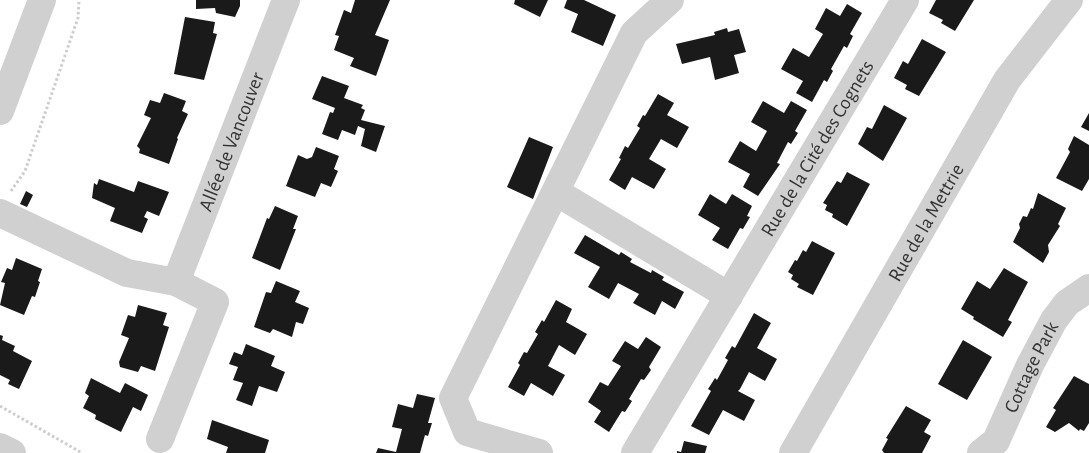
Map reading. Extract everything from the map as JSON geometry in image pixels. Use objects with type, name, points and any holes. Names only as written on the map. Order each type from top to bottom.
[{"type":"street","points":[[0,111],[42,0]]},
{"type":"street","name":"Allée de Vancouver","points":[[176,282],[286,0]]},
{"type":"street","points":[[539,453],[467,432],[453,398],[634,33],[670,0]]},
{"type":"street","name":"Rue de la Cité des Cognets","points":[[635,453],[905,0]]},
{"type":"street","name":"Rue de la Mettrie","points":[[793,453],[1007,80],[1069,0]]},
{"type":"street","points":[[556,192],[729,296]]},
{"type":"street","points":[[2,206],[127,273],[176,282],[215,302],[160,439]]},
{"type":"street","name":"Cottage Park","points":[[981,453],[996,441],[1030,365],[1054,320],[1067,303],[1089,288]]},
{"type":"street","points":[[0,447],[12,453]]},
{"type":"path","points":[[2,206],[25,172],[78,18],[78,0]]},
{"type":"path","points":[[0,406],[82,453]]},
{"type":"building","points":[[196,0],[240,0],[240,6],[235,17],[216,13],[215,8],[196,9]]},
{"type":"building","points":[[355,0],[390,0],[375,35],[389,40],[376,76],[350,66],[354,58],[334,50],[339,36],[335,35],[344,10],[351,13]]},
{"type":"building","points":[[515,0],[548,0],[540,17],[514,4]]},
{"type":"building","points":[[567,0],[584,0],[616,15],[603,46],[571,32],[578,14],[564,8]]},
{"type":"building","points":[[936,0],[974,0],[955,31],[941,23],[943,20],[929,13]]},
{"type":"building","points":[[847,4],[862,13],[850,34],[853,36],[847,48],[844,46],[831,69],[833,71],[827,82],[824,80],[812,102],[796,93],[803,81],[781,69],[793,48],[809,57],[823,34],[815,29],[826,8],[840,16]]},
{"type":"building","points":[[185,17],[215,22],[213,33],[217,34],[204,80],[174,74]]},
{"type":"building","points":[[727,28],[728,32],[739,29],[746,52],[734,55],[739,73],[715,80],[710,57],[682,64],[676,44],[715,35],[714,32]]},
{"type":"building","points":[[922,39],[946,52],[919,96],[905,89],[907,85],[894,78],[903,61],[908,64]]},
{"type":"building","points":[[322,76],[349,86],[344,98],[363,105],[361,108],[365,110],[361,120],[385,126],[376,152],[361,146],[365,129],[358,126],[355,135],[342,130],[338,140],[322,134],[330,112],[333,113],[335,108],[312,99]]},
{"type":"building","points":[[164,93],[186,101],[182,111],[188,114],[177,138],[169,164],[139,153],[140,149],[137,146],[151,118],[144,115],[150,100],[160,103]]},
{"type":"building","points":[[658,94],[674,103],[667,115],[689,127],[677,148],[661,139],[649,159],[666,169],[654,189],[632,177],[625,190],[609,180],[621,159],[619,158],[625,146],[628,148],[640,128],[637,126],[643,115],[645,116]]},
{"type":"building","points":[[763,101],[784,113],[791,101],[807,110],[795,131],[798,133],[791,144],[788,142],[777,163],[780,164],[758,196],[743,187],[750,174],[728,162],[740,141],[756,151],[767,131],[751,122]]},
{"type":"building","points":[[884,105],[907,118],[883,161],[858,144],[867,127],[872,129]]},
{"type":"building","points":[[1089,113],[1089,131],[1081,127]]},
{"type":"building","points":[[1074,136],[1089,145],[1089,179],[1082,191],[1056,178],[1070,152],[1068,149]]},
{"type":"building","points":[[529,137],[553,147],[533,199],[507,187]]},
{"type":"building","points":[[316,147],[339,156],[334,169],[338,171],[331,187],[321,183],[315,197],[286,186],[298,155],[307,159],[312,157]]},
{"type":"building","points":[[847,172],[870,184],[847,226],[832,217],[833,214],[825,210],[827,205],[823,203],[837,181],[841,183]]},
{"type":"building","points":[[99,179],[134,192],[138,181],[169,192],[159,216],[147,211],[144,217],[148,219],[142,233],[110,221],[115,208],[92,198],[94,183],[97,185]]},
{"type":"building","points":[[26,191],[33,195],[27,207],[20,204]]},
{"type":"building","points":[[1038,193],[1066,208],[1058,224],[1060,226],[1048,245],[1049,252],[1043,263],[1013,242],[1020,228],[1019,224],[1023,216],[1027,217],[1031,208],[1033,209]]},
{"type":"building","points":[[710,194],[726,204],[732,194],[752,206],[747,216],[750,217],[743,229],[740,228],[728,249],[712,240],[720,228],[698,215]]},
{"type":"building","points":[[275,206],[298,216],[293,229],[296,229],[280,270],[252,258],[267,218],[269,219]]},
{"type":"building","points":[[585,235],[619,255],[621,252],[632,259],[630,262],[651,273],[652,270],[664,277],[662,280],[684,292],[675,309],[662,301],[655,315],[633,303],[639,294],[618,283],[609,299],[588,287],[600,267],[574,253]]},
{"type":"building","points":[[812,241],[835,253],[813,295],[797,287],[799,284],[791,279],[793,275],[788,272],[803,250],[806,252]]},
{"type":"building","points":[[16,258],[42,269],[35,297],[32,296],[24,315],[0,305],[5,283],[1,282],[7,268],[12,270]]},
{"type":"building","points":[[1004,268],[1028,282],[1008,320],[1012,322],[1003,337],[973,319],[974,317],[961,309],[977,281],[990,289]]},
{"type":"building","points":[[276,281],[300,291],[295,302],[309,308],[303,324],[296,322],[292,337],[273,329],[270,333],[254,327],[266,292],[271,293]]},
{"type":"building","points":[[556,300],[572,309],[566,322],[587,334],[575,355],[559,345],[548,366],[565,375],[553,396],[531,383],[524,396],[508,387],[520,365],[518,363],[524,352],[527,353],[538,334],[535,332],[542,320],[544,322]]},
{"type":"building","points":[[138,305],[167,313],[163,325],[169,327],[155,371],[141,366],[138,372],[120,367],[119,362],[129,338],[121,335],[128,315],[135,317]]},
{"type":"building","points":[[754,313],[771,323],[757,348],[777,359],[765,381],[749,372],[738,391],[755,400],[744,421],[723,410],[709,435],[691,426],[711,391],[708,389],[715,378],[717,380],[728,360],[725,358],[732,346],[735,348]]},
{"type":"building","points":[[0,335],[3,336],[2,340],[15,346],[13,351],[32,361],[19,389],[8,384],[10,380],[0,375]]},
{"type":"building","points":[[646,337],[661,347],[649,367],[651,370],[644,380],[641,379],[629,399],[632,401],[625,412],[622,411],[609,432],[594,422],[601,411],[588,402],[600,382],[608,386],[621,366],[612,361],[625,341],[638,349]]},
{"type":"building","points":[[963,340],[992,357],[967,400],[938,384]]},
{"type":"building","points":[[246,344],[275,356],[271,366],[285,372],[277,392],[259,386],[252,406],[236,400],[243,383],[233,380],[238,367],[229,364],[234,352],[242,355]]},
{"type":"building","points":[[1074,376],[1089,384],[1089,423],[1084,431],[1080,429],[1079,431],[1069,423],[1055,432],[1046,427],[1056,410],[1053,408]]},
{"type":"building","points":[[91,378],[120,393],[125,383],[148,395],[141,411],[133,407],[121,432],[95,419],[96,415],[83,408],[89,396],[85,393]]},
{"type":"building","points":[[417,394],[435,398],[428,423],[432,423],[428,436],[425,435],[420,453],[376,453],[378,448],[396,452],[402,429],[392,427],[398,404],[413,408]]},
{"type":"building","points":[[906,406],[931,420],[924,432],[931,436],[922,453],[884,453],[882,450],[888,439],[886,438]]},
{"type":"building","points":[[212,420],[269,440],[265,453],[226,453],[228,447],[207,439]]},
{"type":"building","points":[[684,441],[707,446],[705,453],[677,453],[677,451],[681,452]]}]
